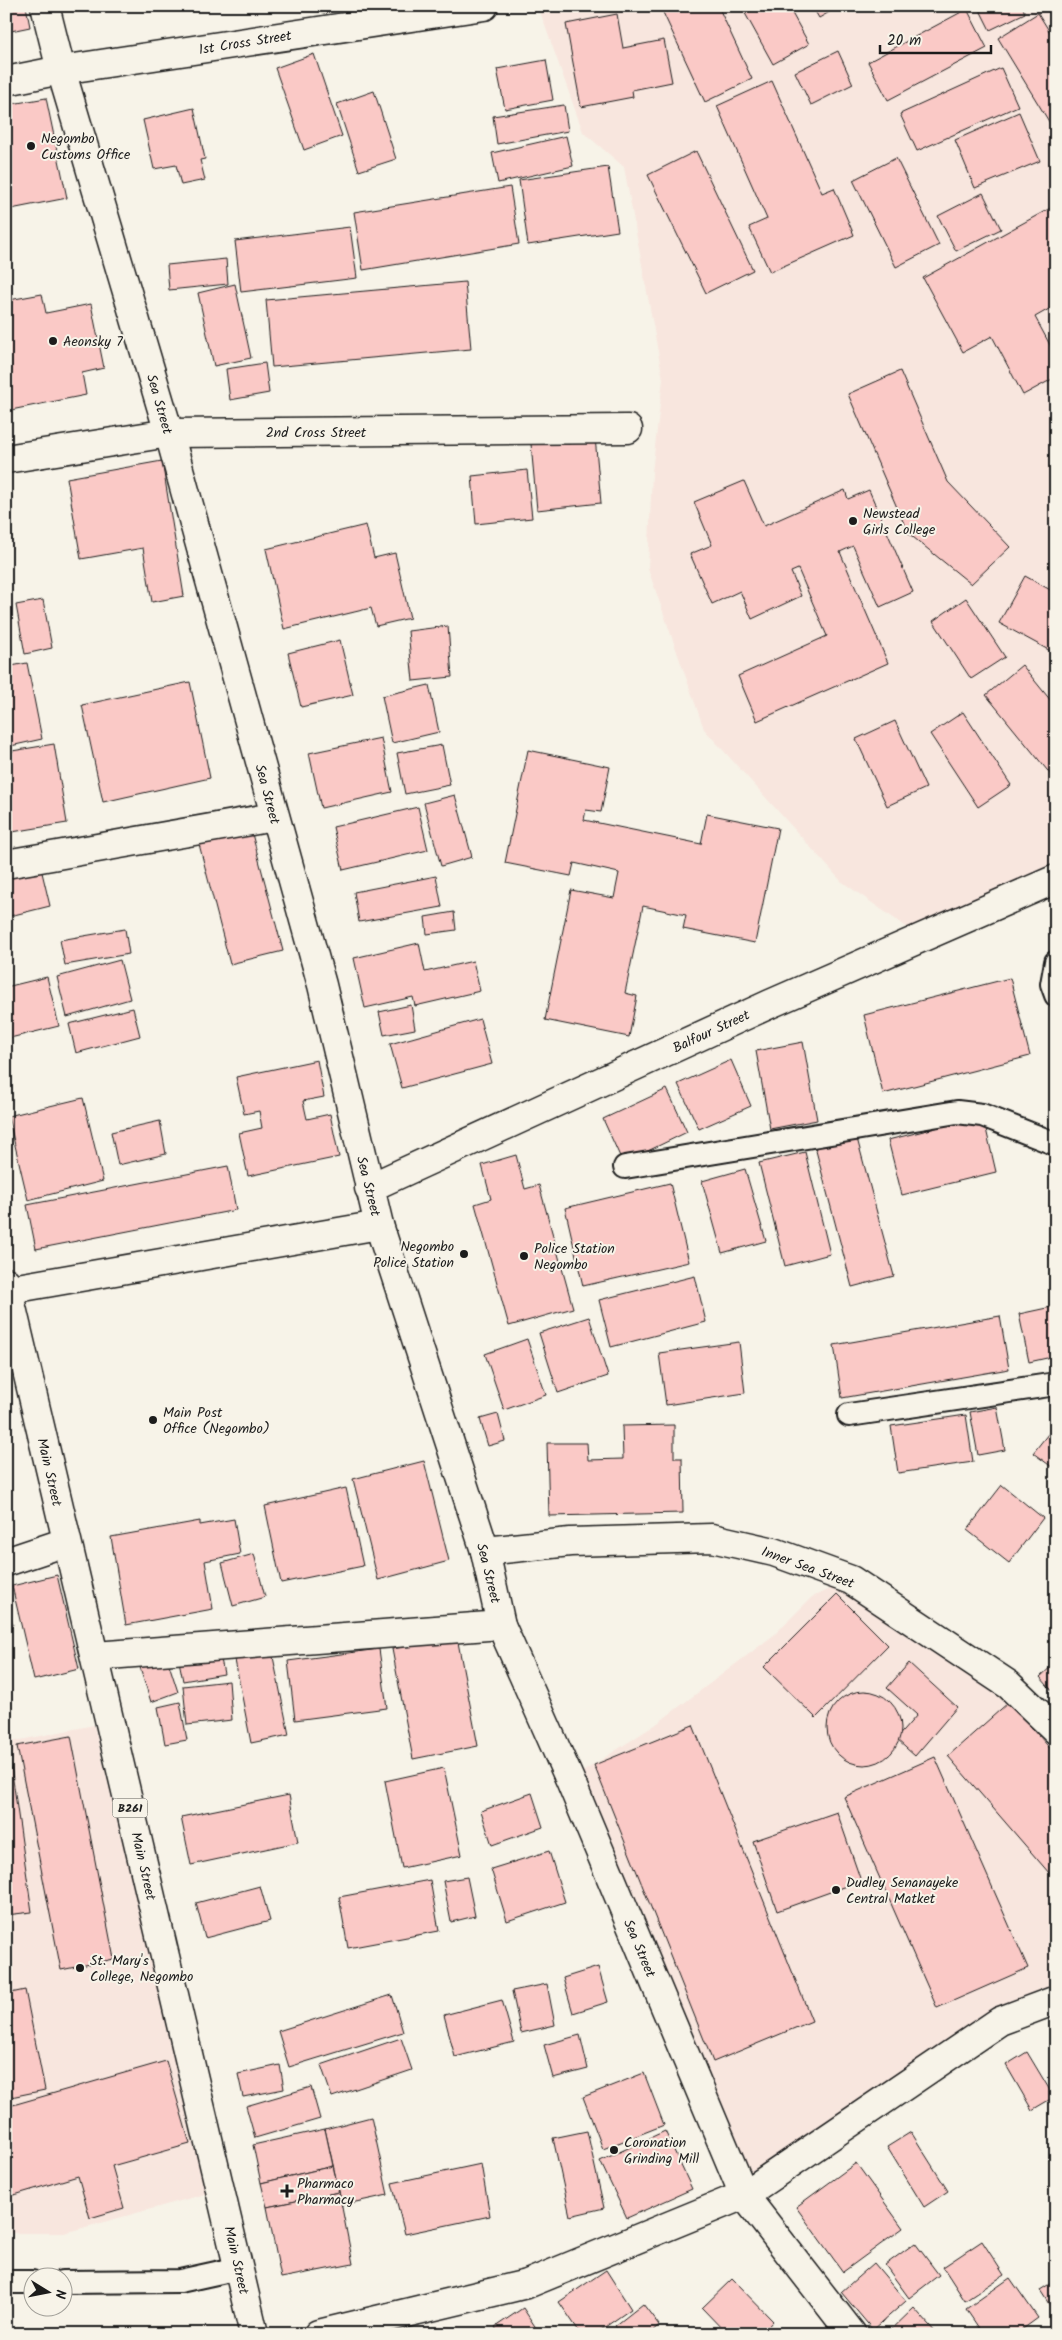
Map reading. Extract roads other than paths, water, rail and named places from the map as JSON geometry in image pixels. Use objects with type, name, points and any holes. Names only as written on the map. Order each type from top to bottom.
[{"type":"street","name":"Sea Street","points":[[46,6],[61,70],[169,433],[322,985],[368,1188],[485,1551],[501,1625],[570,1780],[744,2195],[852,2334]]},
{"type":"street","name":"1st Cross Street","points":[[6,81],[61,70],[484,6]]},
{"type":"street","name":"2nd Cross Street","points":[[6,459],[169,433],[628,429]]},
{"type":"street","points":[[6,864],[274,817]]},
{"type":"street","name":"Balfour Street","points":[[368,1188],[770,1004],[1056,879]]},
{"type":"street","points":[[7,1287],[379,1225]]},
{"type":"street","name":"Main Street","points":[[7,1287],[254,2334]]},
{"type":"street","name":"Inner Sea Street","points":[[485,1551],[570,1542],[712,1538],[774,1552],[850,1580],[1009,1685],[1056,1730]]},
{"type":"street","points":[[6,1562],[66,1542]]},
{"type":"street","points":[[94,1656],[501,1625]]},
{"type":"street","points":[[318,2334],[528,2284],[744,2195],[1000,2021],[1056,2000]]},
{"type":"lane","points":[[1056,962],[1052,984],[1056,995]]},
{"type":"lane","points":[[625,1167],[957,1112],[982,1115],[1056,1144]]},
{"type":"lane","points":[[849,1414],[1056,1384]]},
{"type":"lane","points":[[72,2282],[180,2281],[239,2268]]},
{"type":"lane","points":[[6,2282],[22,2282]]},
{"type":"place","name":"Negombo Customs Office","points":[[31,146]]},
{"type":"place","name":"Aeonsky 7","points":[[53,341]]},
{"type":"place","name":"Newstead Girls College","points":[[853,521]]},
{"type":"place","name":"Negombo Police Station","points":[[464,1254]]},
{"type":"place","name":"Police Station Negombo","points":[[524,1256]]},
{"type":"place","name":"Main Post Office (Negombo)","points":[[153,1420]]},
{"type":"place","name":"Dudley Senanayeke Central Matket","points":[[836,1890]]},
{"type":"place","name":"St. Mary's College, Negombo","points":[[80,1968]]},
{"type":"place","name":"Coronation Grinding Mill","points":[[614,2150]]},
{"type":"place","name":"Pharmaco Pharmacy","points":[[287,2191]]}]
